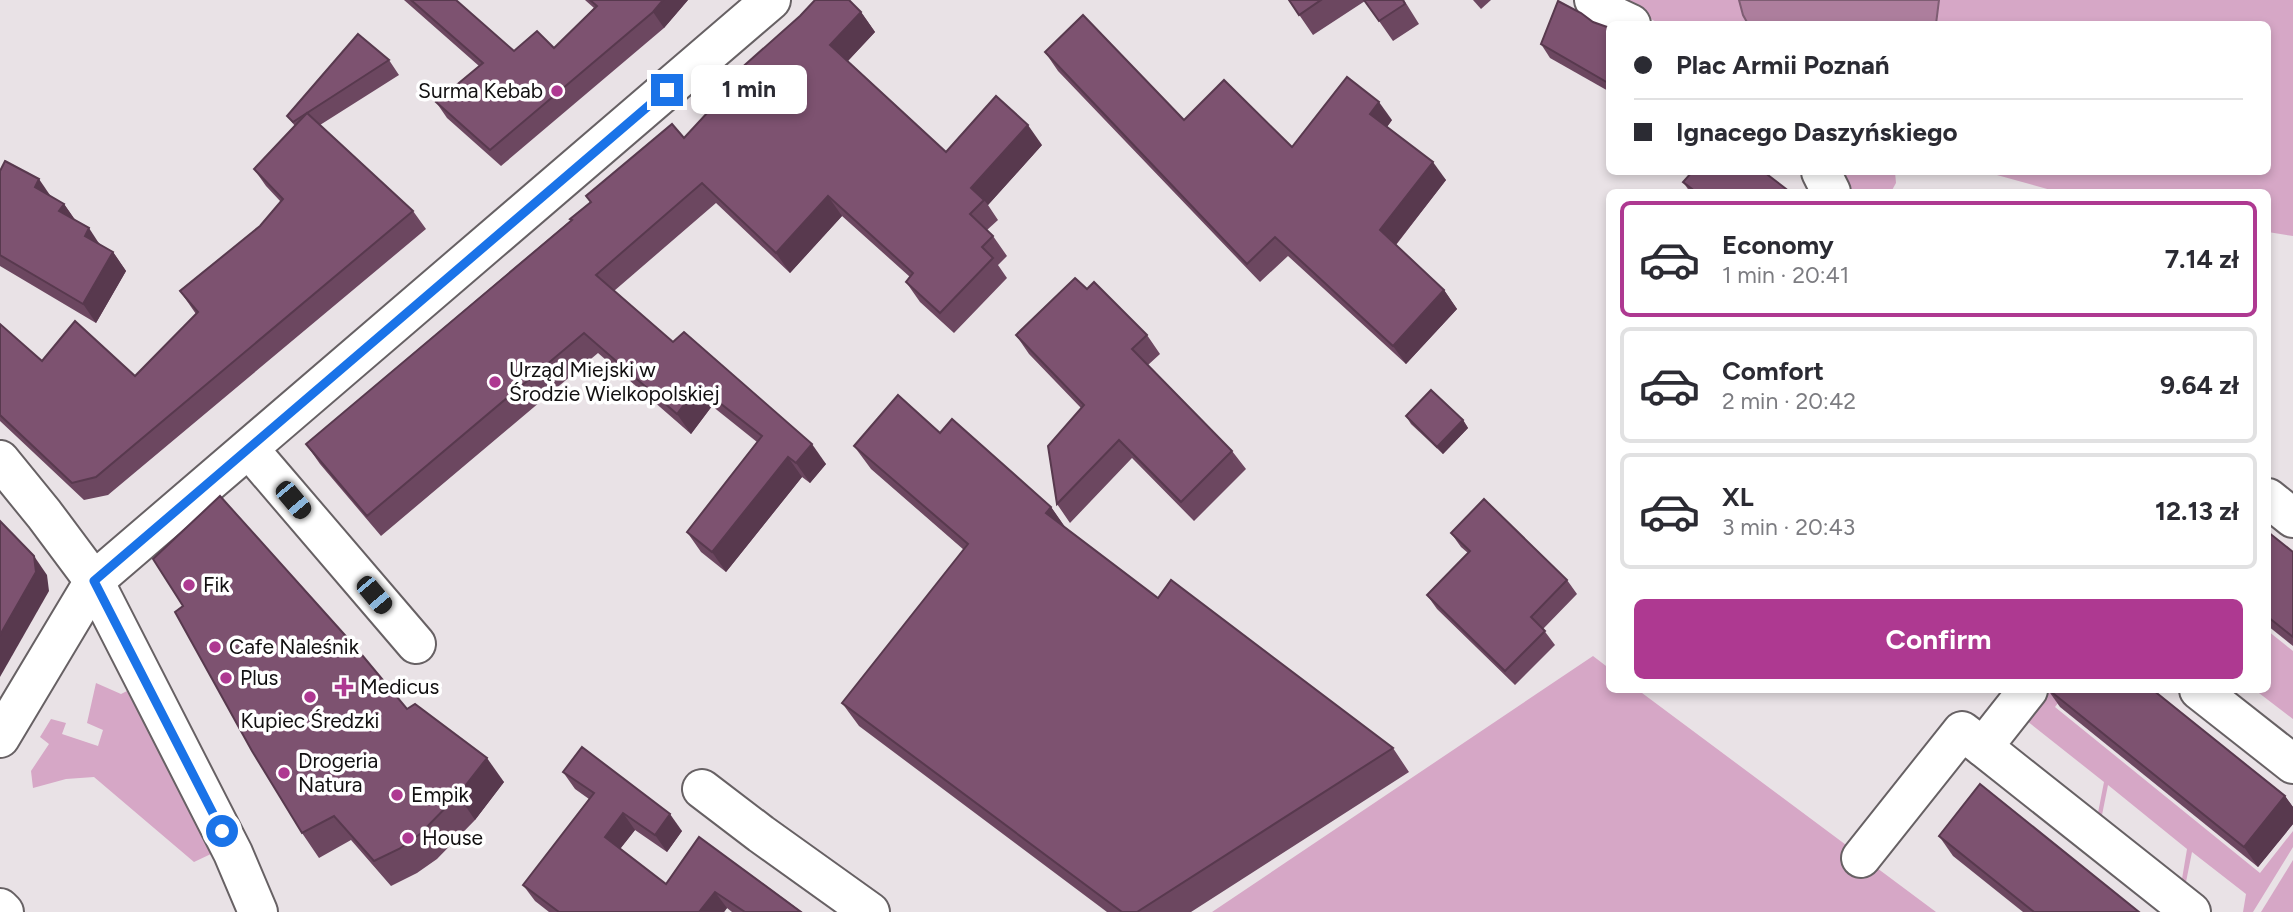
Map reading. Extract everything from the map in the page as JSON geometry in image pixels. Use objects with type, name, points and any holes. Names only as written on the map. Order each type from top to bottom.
[{"type":"street","points":[[0,738],[94,581],[771,0]]},
{"type":"street","points":[[1594,0],[1612,15],[1625,21]]},
{"type":"street","points":[[249,449],[416,645]]},
{"type":"street","points":[[0,460],[94,581],[233,853],[258,912]]},
{"type":"street","points":[[2271,500],[2293,518]]},
{"type":"street","points":[[1983,747],[2026,693]]},
{"type":"street","points":[[2203,693],[2293,764]]},
{"type":"street","points":[[1861,859],[1962,731],[2191,912]]},
{"type":"street","points":[[702,789],[870,912]]},
{"type":"shaded area","points":[[1616,0],[2293,0],[2293,236],[2271,232],[2271,189],[2047,189],[1997,175],[2271,175],[2271,21],[1654,21]]},
{"type":"shaded area","points":[[1739,0],[1939,0],[1936,21],[1746,21]]},
{"type":"shaded area","points":[[1837,175],[1895,175],[1896,183],[1893,189],[1849,189]]},
{"type":"shaded area","points":[[2271,633],[2293,651],[2293,719],[2259,693],[2271,693]]},
{"type":"shaded area","points":[[1593,656],[1606,666],[1606,693],[1642,693],[1936,912],[1212,912]]},
{"type":"shaded area","points":[[96,683],[121,694],[127,691],[213,853],[194,862],[94,777],[66,779],[33,788],[31,771],[49,744],[40,737],[51,719],[66,723],[62,734],[98,746],[103,730],[87,723]]},
{"type":"shaded area","points":[[2048,693],[2066,693],[2055,707],[2260,873],[2293,831],[2293,847],[2253,912],[2243,912],[2246,894],[2192,852],[2185,887],[2181,885],[2187,849],[2108,785],[2101,820],[2097,818],[2104,782],[2027,721]]},
{"type":"shaded area","points":[[2293,860],[2293,912],[2261,912]]},
{"type":"building","points":[[411,0],[456,0],[514,51],[537,31],[554,48],[597,6],[590,0],[663,0],[653,12],[490,150],[436,102],[483,63]]},
{"type":"building","points":[[815,0],[849,0],[861,12],[830,45],[946,152],[996,96],[1028,125],[971,188],[984,200],[970,214],[993,236],[982,247],[993,258],[940,313],[906,282],[913,273],[828,196],[776,253],[702,183],[596,275],[673,342],[684,332],[812,444],[796,463],[788,457],[712,552],[687,532],[762,436],[698,386],[677,414],[584,333],[367,516],[306,444],[572,220],[570,219],[591,202],[586,196],[672,124],[684,138],[734,84],[729,79]]},
{"type":"building","points":[[1289,0],[1321,0],[1299,15]]},
{"type":"building","points":[[1364,0],[1403,0],[1405,4],[1379,21]]},
{"type":"building","points":[[1558,1],[1606,27],[1606,82],[1541,44]]},
{"type":"building","points":[[1083,15],[1184,120],[1224,80],[1292,147],[1347,77],[1379,102],[1370,114],[1433,162],[1380,230],[1444,290],[1393,346],[1275,237],[1247,264],[1045,52]]},
{"type":"building","points":[[358,34],[389,60],[293,122],[287,116]]},
{"type":"building","points":[[307,113],[413,211],[96,477],[72,483],[0,415],[0,324],[42,361],[75,321],[135,376],[198,312],[180,291],[260,226],[283,199],[254,169]]},
{"type":"building","points":[[5,161],[39,179],[35,187],[64,204],[59,211],[89,228],[85,236],[113,252],[83,304],[0,255],[0,171]]},
{"type":"building","points":[[1689,175],[1768,175],[1786,189],[1692,189],[1683,182]]},
{"type":"building","points":[[1075,278],[1087,289],[1094,282],[1147,335],[1132,349],[1232,451],[1181,502],[1119,440],[1057,504],[1048,446],[1084,405],[1016,335]]},
{"type":"building","points":[[1431,390],[1463,420],[1437,447],[1406,416]]},
{"type":"building","points":[[898,395],[940,433],[952,419],[1051,507],[1046,513],[1158,598],[1171,580],[1393,748],[1137,912],[1122,912],[842,703],[968,544],[854,446]]},
{"type":"building","name":"Kupiec Średzki","points":[[220,496],[352,643],[407,709],[415,704],[487,758],[458,795],[420,834],[399,849],[374,861],[334,816],[302,833],[252,751],[175,612],[183,606],[153,559]]},
{"type":"building","points":[[1484,499],[1567,580],[1531,617],[1545,631],[1505,671],[1427,595],[1470,551],[1451,533]]},
{"type":"building","points":[[0,521],[34,556],[36,572],[0,635]]},
{"type":"building","points":[[2271,534],[2293,552],[2293,637],[2271,619]]},
{"type":"building","points":[[2053,693],[2157,693],[2285,796],[2244,847]]},
{"type":"building","points":[[582,747],[670,814],[655,835],[623,813],[605,837],[666,884],[699,837],[801,912],[745,912],[715,892],[699,912],[559,912],[523,885],[594,793],[563,772]]},
{"type":"building","points":[[1980,784],[2139,912],[2034,912],[1939,836]]},
{"type":"place","name":"Surma Kebab","points":[[557,91]]},
{"type":"place","name":"Urząd Miejski w Środzie Wielkopolskiej","points":[[495,382]]},
{"type":"place","name":"Fik","points":[[189,585]]},
{"type":"place","name":"Cafe Naleśnik","points":[[215,647]]},
{"type":"place","name":"Plus","points":[[226,678]]},
{"type":"place","name":"Medicus","points":[[344,687]]},
{"type":"place","name":"Kupiec Średzki","points":[[310,697]]},
{"type":"place","name":"Drogeria Natura","points":[[284,773]]},
{"type":"place","name":"Empik","points":[[397,795]]},
{"type":"place","name":"House","points":[[408,838]]},
{"type":"route","points":[[222,831],[94,581],[667,90]]}]
